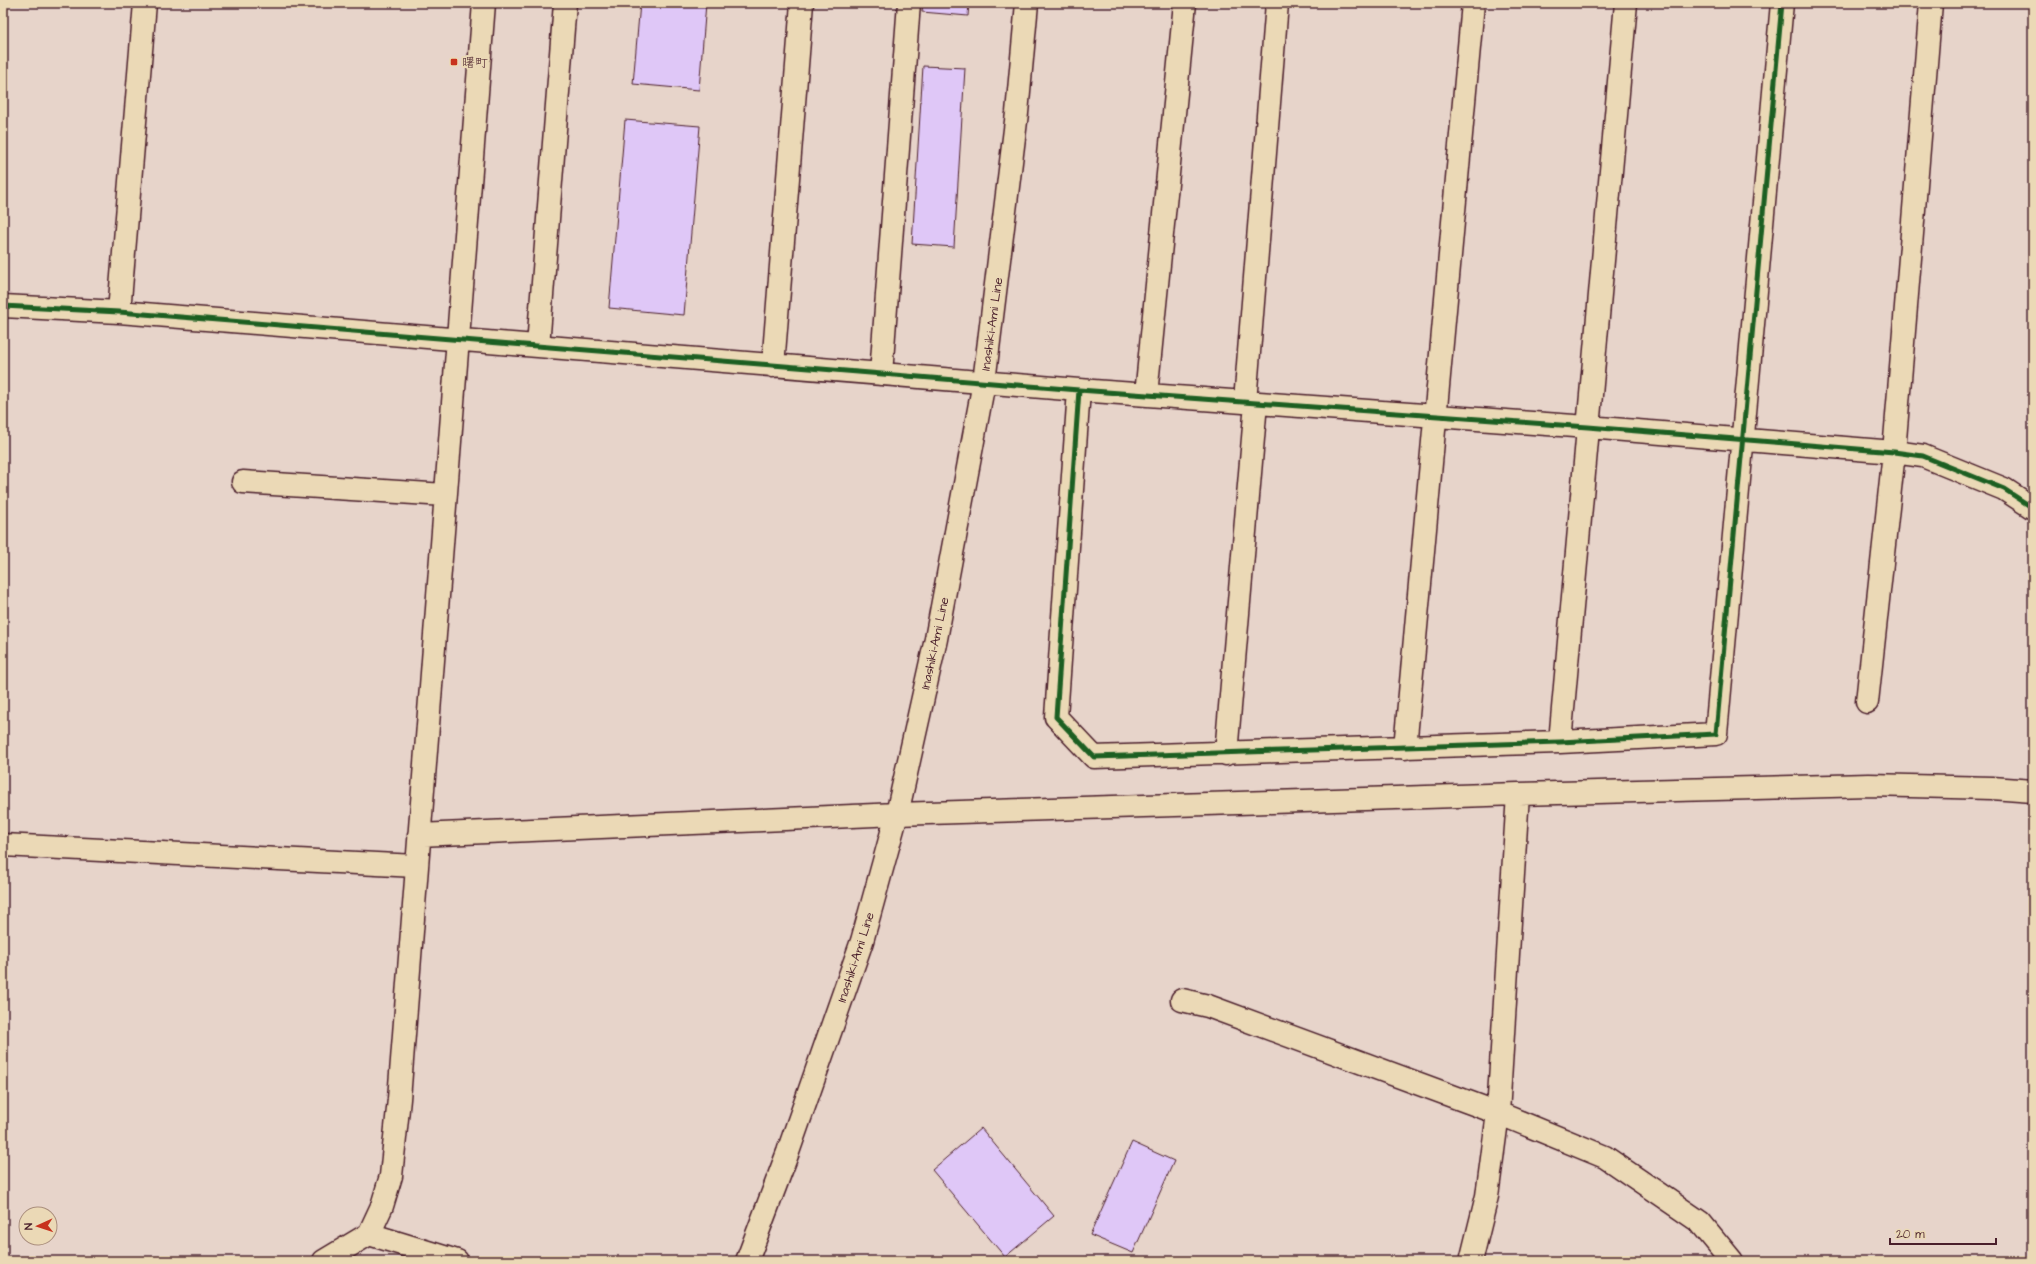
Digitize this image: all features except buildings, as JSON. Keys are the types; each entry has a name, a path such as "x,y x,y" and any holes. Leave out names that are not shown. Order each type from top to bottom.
{"street":[{"path":"119,312 145,3"},
{"path":"324,1261 369,1234 382,1206 391,1176 399,1099 484,3"},
{"path":"538,346 565,3"},
{"path":"773,366 802,3"},
{"path":"881,374 909,3"},
{"name":"Inashiki-Ami Line","path":"747,1261 788,1152 862,941 897,814 936,639 984,382 1018,113 1027,3"},
{"path":"1146,395 1185,3"},
{"path":"1226,754 1277,3"},
{"path":"1404,748 1473,3"},
{"path":"1560,742 1626,3"},
{"path":"1079,390 1056,717 1094,757 1404,748 1716,734 1782,3"},
{"path":"1866,702 1894,452 1932,3"},
{"path":"3,306 119,312 773,366 1434,417 1588,427 1742,441 1894,452 1923,456 2004,489 2033,508"},
{"path":"243,482 445,495"},
{"path":"419,835 897,814 1518,794 1868,785 1992,788 2033,791"},
{"path":"1471,1261 1487,1196 1498,1113 1518,794"},
{"path":"3,845 416,866"},
{"path":"1182,1000 1208,1006 1498,1113 1605,1157 1700,1222 1732,1261"},
{"path":"369,1234 458,1261"}],"cycle path":[{"path":"1079,390 1056,717 1094,757 1560,742 1716,734 1782,3"},
{"path":"3,306 119,312 1079,390 1588,427 1894,452 1923,456 2004,489 2033,508"}],"place":[{"name":"曙町","path":"454,62"}]}
